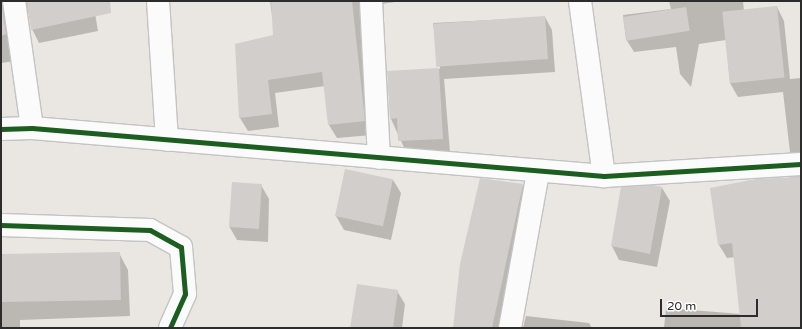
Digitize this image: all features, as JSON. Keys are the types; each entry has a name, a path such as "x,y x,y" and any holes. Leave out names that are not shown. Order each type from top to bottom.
{"street":[{"path":"14,1 32,128"},
{"path":"158,1 167,140"},
{"path":"371,1 379,158"},
{"path":"580,1 604,176"},
{"path":"1,129 32,128 538,173 604,176 801,164"},
{"path":"510,328 538,173"},
{"path":"1,225 150,230 181,247 185,294 170,328"}],"building":[{"path":"1,1 6,34 1,36"},
{"path":"27,1 110,1 111,13 31,30"},
{"path":"271,1 352,1 365,121 328,125 322,72 268,80 272,114 239,118 235,44 273,35"},
{"path":"777,6 785,78 730,83 722,12"},
{"path":"686,7 690,31 627,41 623,17"},
{"path":"545,16 548,59 436,67 433,24"},
{"path":"439,68 443,139 398,141 397,118 390,119 387,71"},
{"path":"345,169 393,179 383,226 335,216"},
{"path":"801,177 801,328 741,328 732,243 718,245 710,188 756,179"},
{"path":"480,178 523,184 492,328 453,328 460,264"},
{"path":"232,182 262,184 259,229 229,227"},
{"path":"654,185 662,187 650,254 611,246 621,187"},
{"path":"120,252 121,300 2,302 1,254"},
{"path":"357,284 398,290 393,328 350,328"}],"cycle path":[{"path":"1,129 32,128 604,176 801,164"},
{"path":"1,225 150,230 181,247 185,294 170,328"}]}
